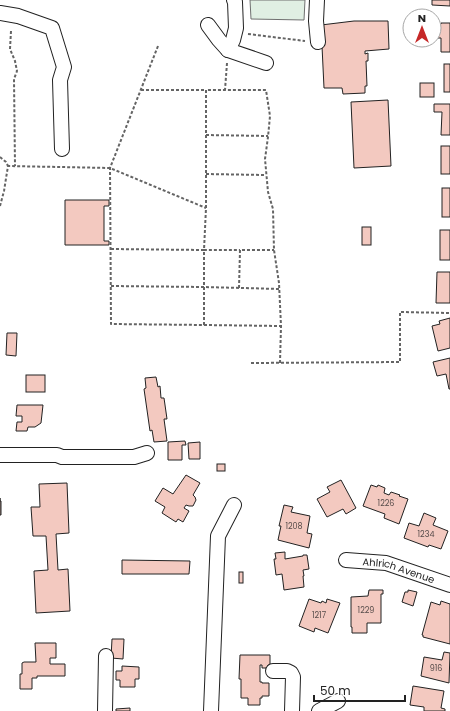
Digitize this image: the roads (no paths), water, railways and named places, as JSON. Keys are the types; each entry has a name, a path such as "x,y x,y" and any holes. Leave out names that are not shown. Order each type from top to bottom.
{"street":[{"path":"228,50 236,28 234,0"},
{"path":"316,0 318,42"},
{"path":"0,13 18,16 52,28 64,67 60,80 62,149"},
{"path":"208,25 228,50 266,63"},
{"path":"0,455 134,457 147,453"},
{"path":"211,711 218,536 234,505"},
{"name":"Ahlrich Avenue","path":"346,560 386,563 450,585"},
{"path":"106,656 106,711"},
{"path":"273,671 287,671 291,673 293,677 292,711"},
{"path":"319,711 338,701"}]}
